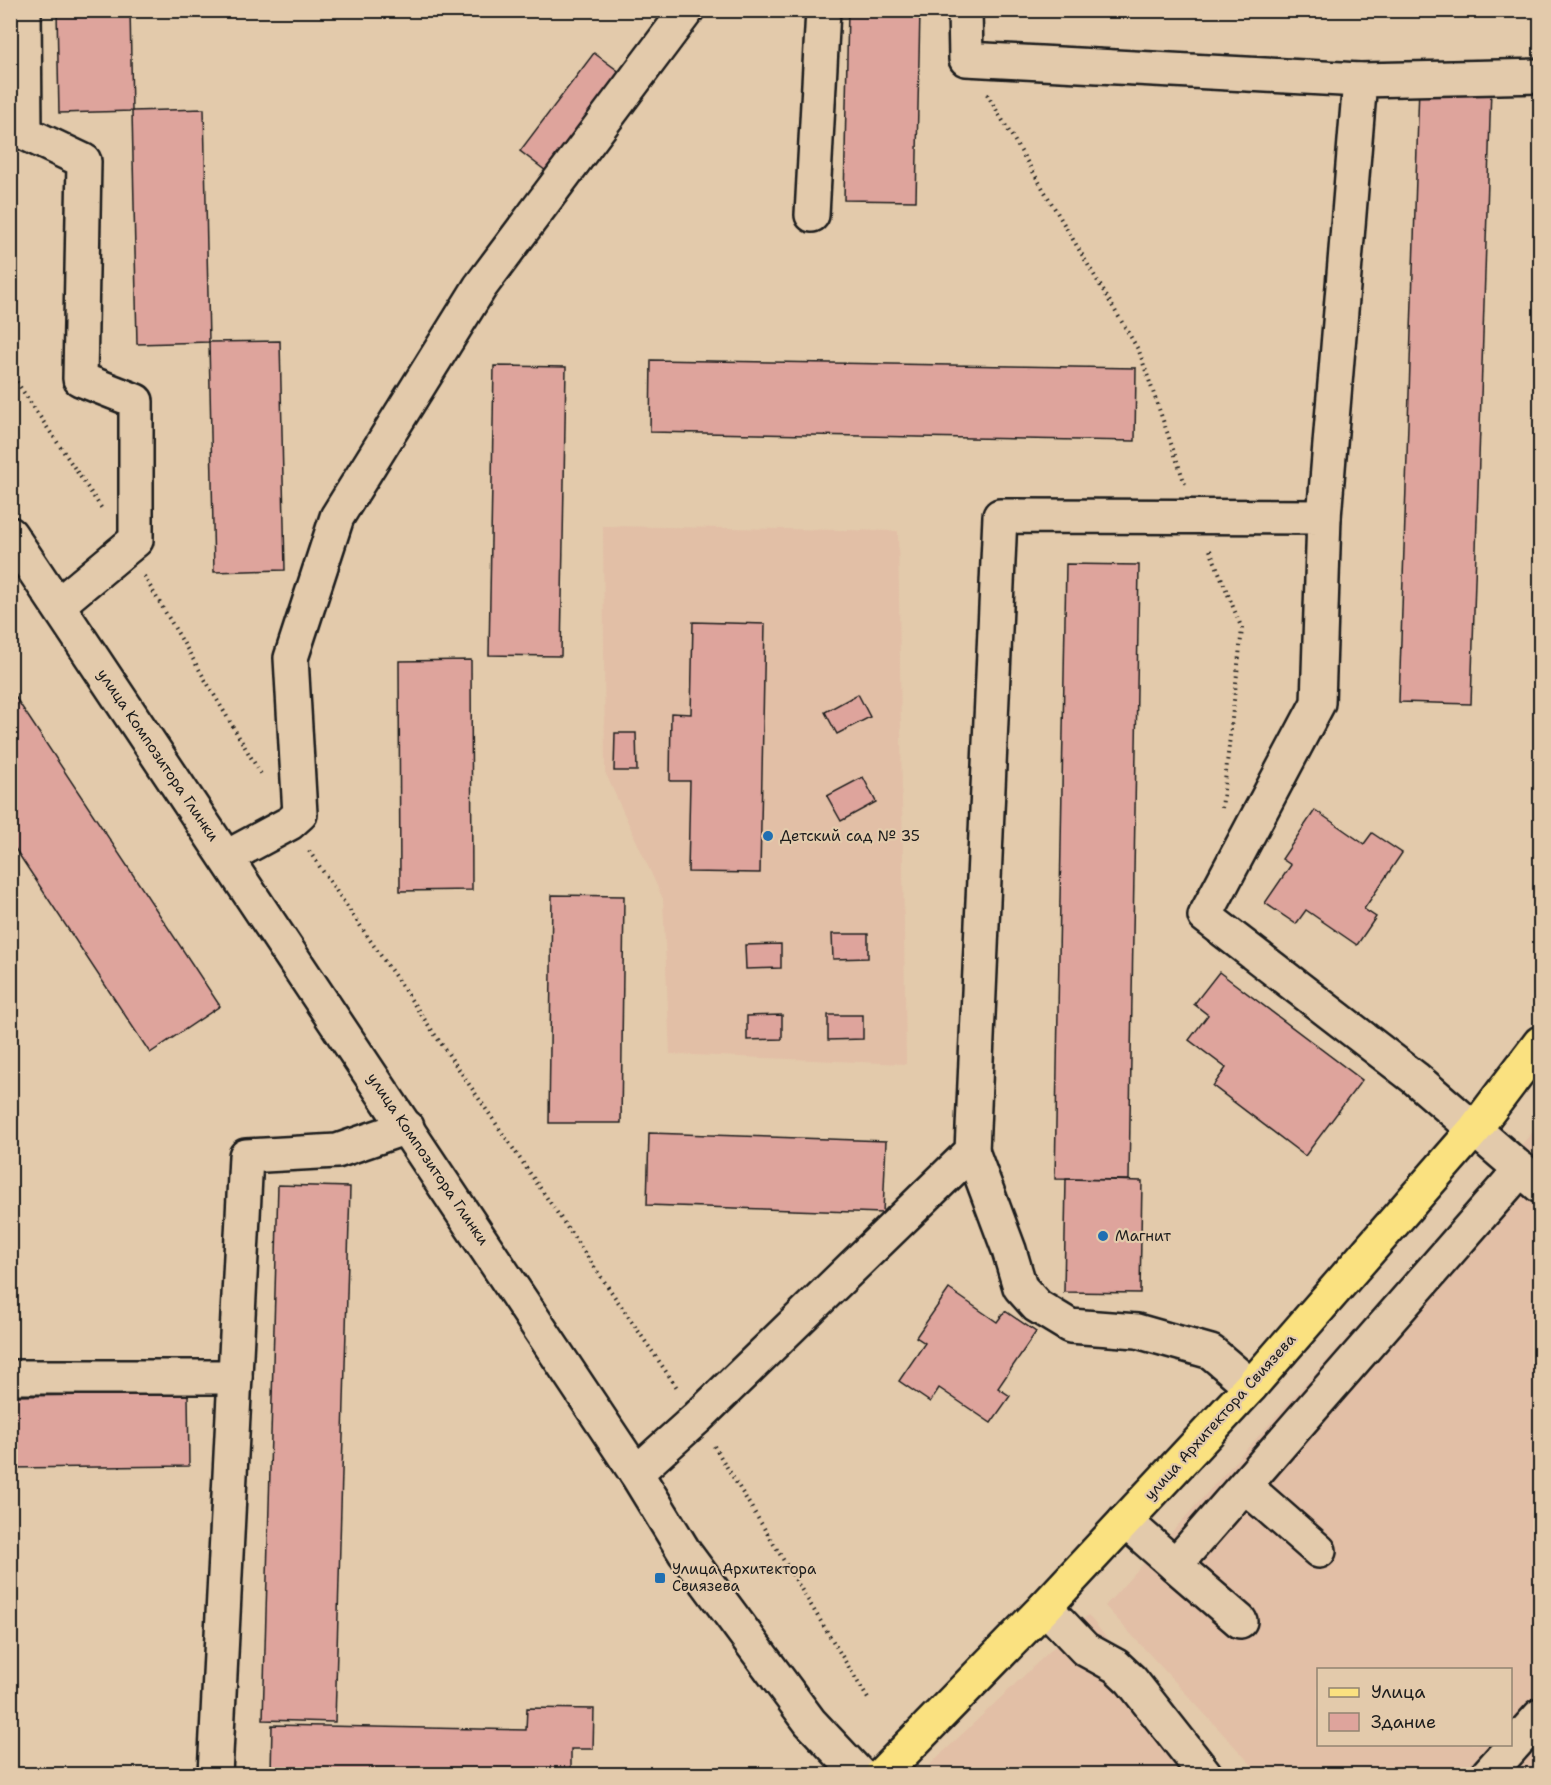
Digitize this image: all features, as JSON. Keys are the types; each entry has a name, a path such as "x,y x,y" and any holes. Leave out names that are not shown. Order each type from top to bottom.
{"main road":[{"name":"улица Архитектора Свиязева","path":"882,1772 1045,1607 1251,1386 1475,1129 1540,1043"}],"street":[{"path":"24,10 25,133 84,161 80,379 136,401 136,540 58,604"},
{"path":"227,857 290,823 300,814 291,658 337,517 480,287 687,10"},
{"path":"812,215 823,10"},
{"path":"965,10 966,59 1360,80 1540,75"},
{"path":"1175,1565 1245,1486 1531,1177 1416,1078 1205,916 1318,703 1324,517 1360,80"},
{"path":"1251,1386 1211,1352 1137,1331 1070,1326 1037,1305 1020,1287 1010,1250 972,1151 1000,516 1324,517"},
{"name":"улица Композитора Глинки","path":"13,542 58,604 407,1127 636,1473 685,1553 810,1722 882,1772"},
{"path":"215,1774 246,1155 337,1151 407,1127"},
{"path":"636,1473 697,1418 972,1151"},
{"path":"10,1377 235,1377"},
{"path":"1245,1486 1319,1551"},
{"path":"1125,1521 1240,1621"},
{"path":"1045,1607 1085,1649 1116,1666 1131,1680 1204,1774"},
{"path":"1488,1774 1540,1716"}],"path":[{"path":"966,59 1139,351 1197,517 1242,629 1221,813"},
{"path":"10,372 127,547 290,823 697,1418 870,1702"}],"shaded area":[{"name":"Детский сад № 35","path":"603,526 898,531 906,1064 670,1054 663,899 605,772"},
{"path":"1540,1124 1540,1774 1260,1774 1105,1606"},
{"path":"1088,1615 1217,1774 920,1774"}],"building":[{"path":"57,10 130,10 132,111 59,113"},
{"path":"848,10 920,10 916,201 844,200"},
{"path":"594,53 621,73 546,171 520,151"},
{"path":"1419,86 1491,88 1471,704 1399,702"},
{"path":"204,109 209,342 137,344 132,111"},
{"path":"280,341 285,570 214,572 209,342"},
{"path":"651,360 1136,368 1135,441 650,432"},
{"path":"494,366 566,367 561,656 489,655"},
{"path":"1066,564 1139,565 1129,1180 1055,1179"},
{"path":"693,622 765,624 760,873 688,872 690,781 670,781 671,713 691,714"},
{"path":"471,660 472,890 400,891 399,661"},
{"path":"10,689 220,1006 150,1053 10,841"},
{"path":"858,694 870,717 837,734 825,712"},
{"path":"615,733 636,733 637,771 614,771"},
{"path":"863,777 876,802 841,821 827,796"},
{"path":"1315,810 1364,844 1372,833 1402,853 1364,909 1376,917 1357,945 1306,910 1296,924 1265,903 1291,865 1282,859"},
{"path":"552,895 624,896 621,1123 549,1123"},
{"path":"832,934 868,934 868,958 833,959"},
{"path":"781,944 781,968 746,969 745,945"},
{"path":"1219,972 1362,1080 1305,1156 1213,1086 1226,1068 1189,1040 1208,1015 1194,1004"},
{"path":"782,1015 782,1039 747,1040 747,1016"},
{"path":"828,1015 863,1015 863,1039 828,1040"},
{"path":"649,1133 886,1141 883,1213 647,1205"},
{"name":"Магнит","path":"1066,1179 1142,1181 1140,1293 1064,1292"},
{"path":"278,1185 350,1187 335,1722 263,1720"},
{"path":"949,1289 997,1322 1005,1311 1036,1332 998,1388 1010,1396 991,1423 939,1388 930,1402 899,1381 925,1343 916,1337"},
{"path":"188,1394 189,1466 10,1468 10,1396"},
{"path":"527,1708 594,1709 593,1749 571,1749 571,1774 271,1774 272,1725 526,1730"}],"place":[{"name":"Детский сад № 35","path":"768,836"},
{"name":"Магнит","path":"1103,1236"},
{"name":"Улица Архитектора Свиязева","path":"660,1578"}]}
